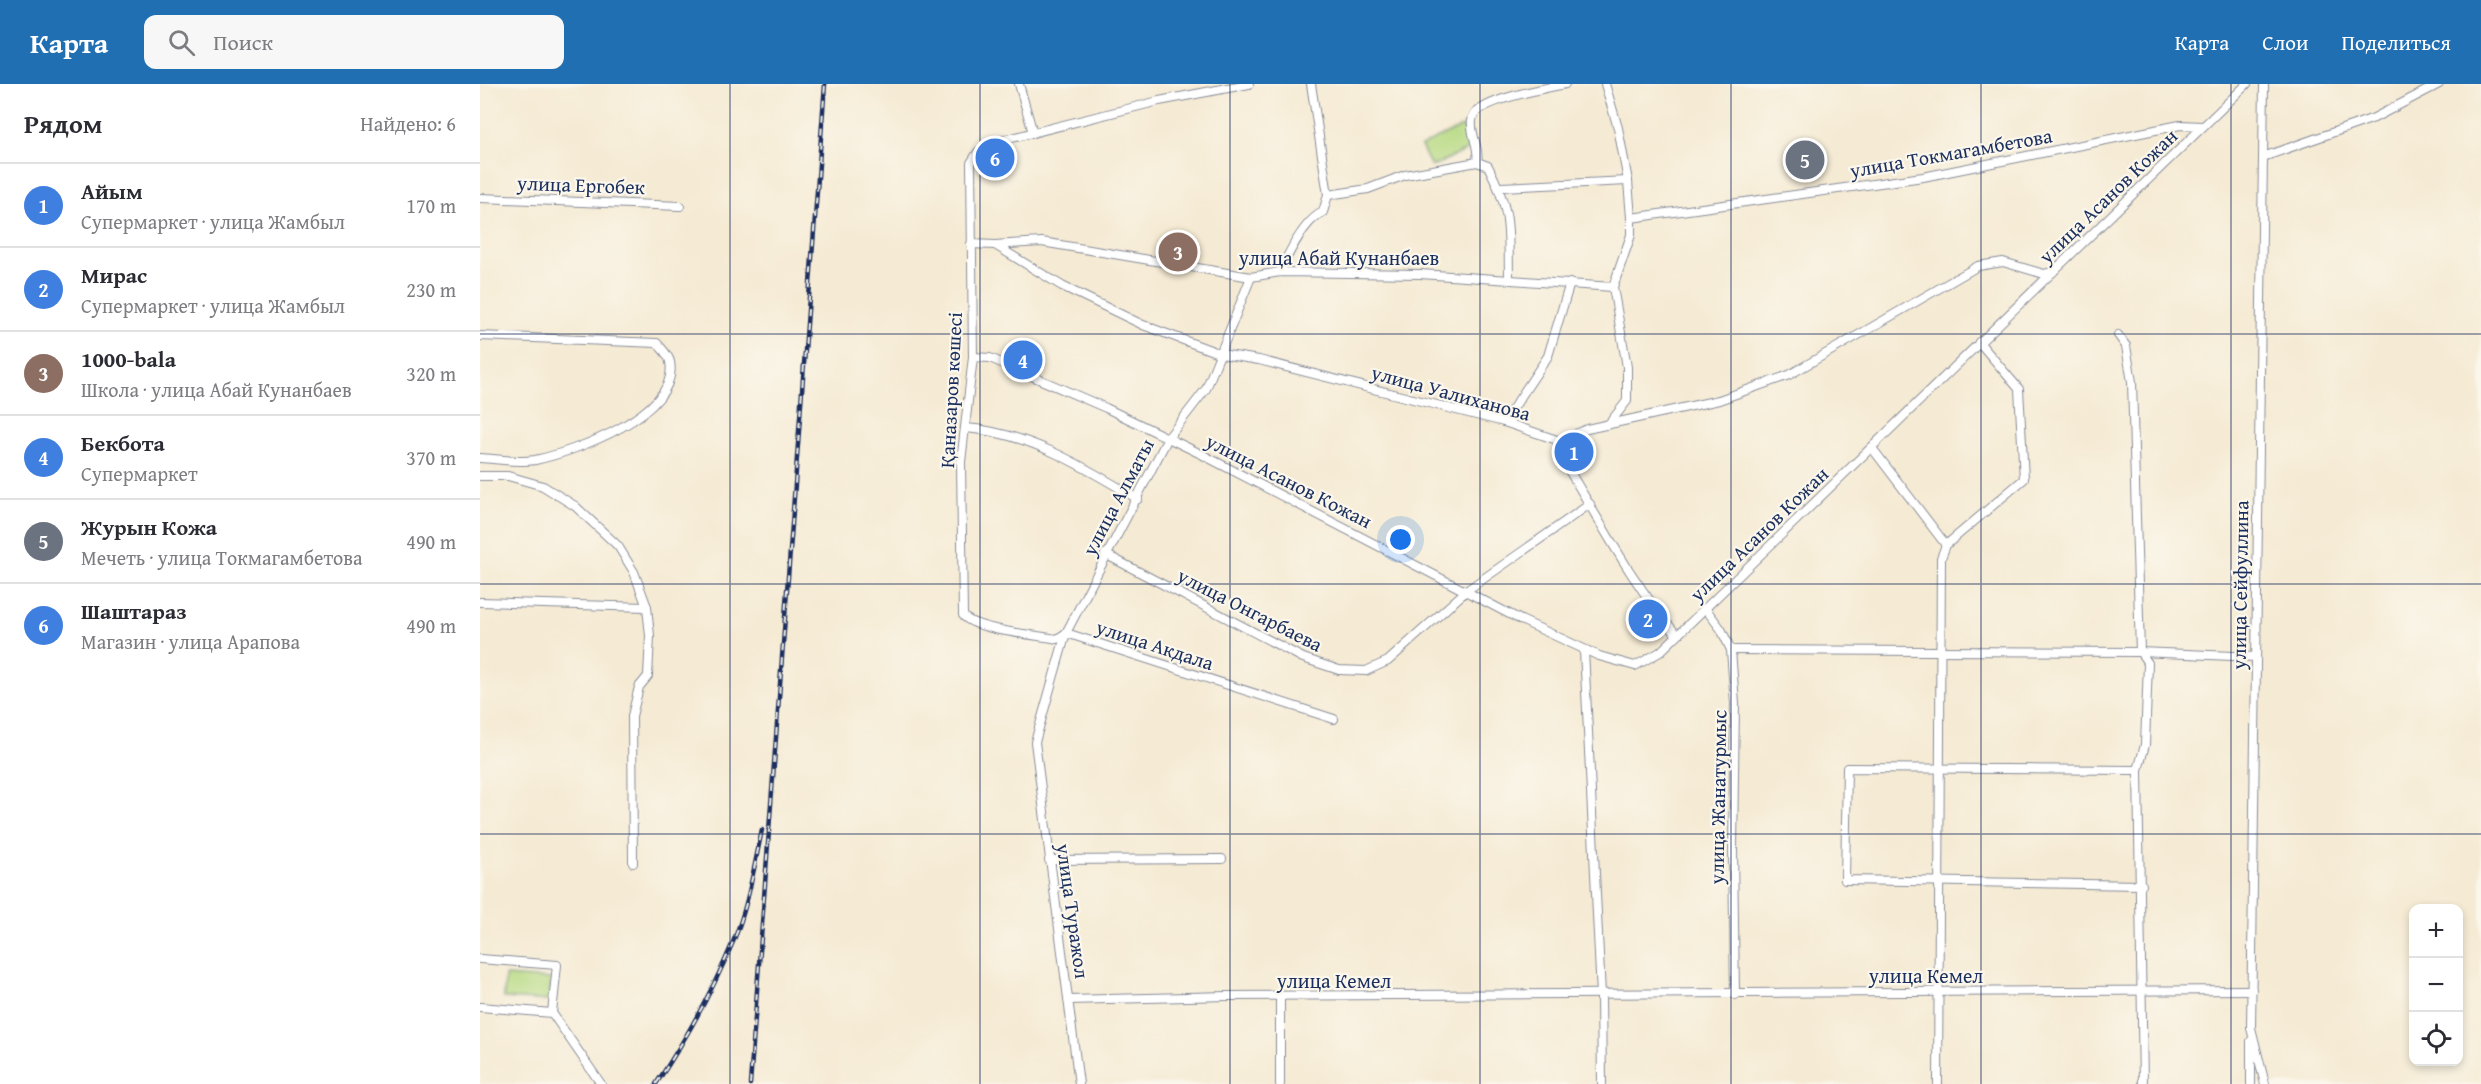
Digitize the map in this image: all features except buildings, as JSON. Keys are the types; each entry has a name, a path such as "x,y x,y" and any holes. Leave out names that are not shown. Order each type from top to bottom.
{"street":[{"path":"1019,84 1033,133 1159,101 1249,84"},
{"path":"1280,272 1293,243 1315,216 1323,212 1328,195 1311,84"},
{"path":"1477,162 1479,152 1472,124 1472,117 1476,111 1514,95 1565,84"},
{"path":"1605,84 1618,128 1628,181 1631,218 1631,235 1613,287 1628,384 1628,401 1608,425"},
{"name":"улица Асанов Кожан","path":"973,357 990,358 1106,408 1584,650 1622,664 1635,666 1660,652 2247,84"},
{"name":"улица Сейфуллина","path":"2264,84 2251,1028 2265,1084"},
{"path":"2263,157 2374,118 2439,84"},
{"name":"улица Токмагамбетова","path":"1631,218 1923,177 2180,125 2203,126"},
{"name":"Қаназаров көшесі","path":"966,619 963,615 961,462 973,357 971,163 978,152 992,143 1033,133"},
{"path":"1328,195 1368,189 1404,176 1477,162 1488,166 1501,187 1509,217 1509,278"},
{"path":"1501,187 1628,181"},
{"name":"улица Ергобек","path":"480,198 680,206"},
{"name":"улица Абай Кунанбаев","path":"995,245 1042,242 1251,278 1280,272 1509,278 1613,287"},
{"name":"улица Уалиханова","path":"971,244 995,245 1102,307 1221,354 1259,360 1504,422 1560,441"},
{"path":"1677,635 1654,609 1631,575 1563,459 1560,441 1587,429 1719,400 1790,375 1978,266 2003,262 2044,274 2053,272"},
{"name":"улица Алматы","path":"1035,742 1066,633 1105,554 1138,500 1168,438 1206,389 1251,278"},
{"path":"1504,422 1548,356 1570,282"},
{"path":"480,336 657,343 670,360 670,380 647,408 618,429 583,447 532,460 480,458"},
{"path":"2118,336 2126,346 2132,382 2140,652 2148,663 2145,745 2138,770 2142,885 2143,1084"},
{"path":"1938,1084 1941,558 1946,544 2024,479 2019,389 1979,342"},
{"path":"966,428 993,430 1039,446 1076,463 1138,500"},
{"path":"1872,448 1946,544"},
{"path":"480,476 508,476 543,486 575,506 618,546 631,564 648,608 650,636 648,676 639,687 632,716 633,863"},
{"name":"улица Онгарбаева","path":"1105,554 1303,658 1339,670 1366,671 1388,661 1466,591 1590,504"},
{"path":"480,602 648,608"},
{"name":"улица Жанатурмыс","path":"1705,608 1721,629 1731,650 1735,703 1732,849 1735,995"},
{"name":"улица Акдала","path":"966,619 986,626 1058,639 1066,633 1334,719"},
{"path":"1584,650 1601,995 1602,1084"},
{"path":"1731,650 2140,652 2256,657"},
{"name":"улица Туражол","path":"1035,742 1079,1084"},
{"path":"2138,770 1847,768 1845,880 2142,885"},
{"path":"1049,860 1222,859"},
{"path":"480,959 557,965 552,1013 601,1084"},
{"name":"улица Кемел","path":"1068,1000 2252,990"},
{"path":"1280,998 1280,1084"},
{"path":"480,1007 552,1013"},
{"path":"2251,1028 2251,1084"}],"green space":[{"path":"1463,126 1473,147 1431,167 1421,146"},
{"path":"505,976 551,979 549,1001 504,998"}],"railway":[{"path":"750,1084 825,84"},
{"path":"656,1084 698,1015 733,942 747,901 762,830"}],"place":[{"name":"Шаштараз","path":"995,158"},
{"name":"Журын Кожа","path":"1805,160"},
{"name":"1000-bala","path":"1178,252"},
{"name":"Бекбота","path":"1023,360"},
{"name":"Айым","path":"1574,452"},
{"name":"Мирас","path":"1648,619"}]}
